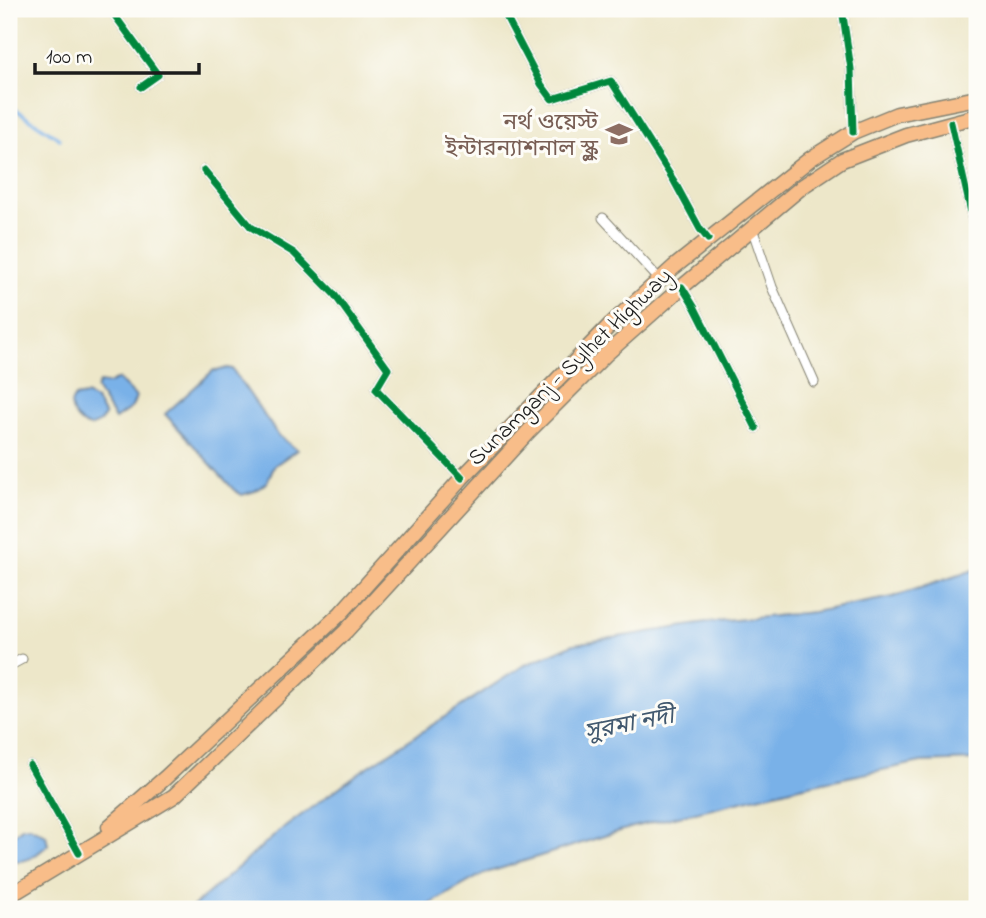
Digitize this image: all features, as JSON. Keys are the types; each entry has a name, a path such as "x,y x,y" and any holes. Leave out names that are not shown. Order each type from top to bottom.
{"main road":[{"name":"Sunamganj - Sylhet Highway","path":"79,853 165,778 341,613 462,478 611,324 708,239 810,159 853,132 897,114 977,98"},
{"name":"Sunamganj - Sylhet Highway","path":"9,896 174,796 346,631 528,432 605,355 803,186 842,160 906,135 977,116"}],"street":[{"path":"110,9 158,75 141,87"},
{"path":"502,9 541,84 552,99 611,81 708,239"},
{"path":"842,9 851,69 853,132"},
{"path":"950,123 977,240"},
{"path":"204,170 251,228 294,253 334,294 388,369 376,388 462,478"},
{"path":"603,218 660,280"},
{"path":"752,228 772,287 814,383"},
{"path":"682,287 756,428"},
{"path":"9,666 22,659"},
{"path":"30,765 79,853"}],"water":[{"path":"232,369 278,435 297,450 274,466 267,482 255,491 242,495 234,490 165,414 214,370"},
{"path":"118,379 136,397 132,407 115,419 96,389 99,383 108,384"},
{"path":"86,395 96,400 105,416 90,427 77,418 71,407 75,397"},
{"name":"সুরমা নদী","path":"977,569 977,760 921,762 800,787 633,827 483,874 421,909 190,909 281,830 360,772 523,666 574,644 706,623 813,612 893,597"},
{"path":"29,827 46,835 48,845 27,860 11,860 9,838 22,828"}],"waterway":[{"path":"9,105 60,139"}],"cycle path":[{"path":"110,9 158,75 141,87"},
{"path":"502,9 541,84 552,99 611,81 708,239"},
{"path":"842,9 851,69 853,132"},
{"path":"951,123 977,239"},
{"path":"204,170 251,227 294,253 334,294 388,369 376,389 462,478"},
{"path":"682,287 756,428"},
{"path":"30,765 79,853"}],"place":[{"name":"নর্থ ওয়েস্ট ইন্টারন্যাশনাল স্কুল","path":"619,134"}]}
